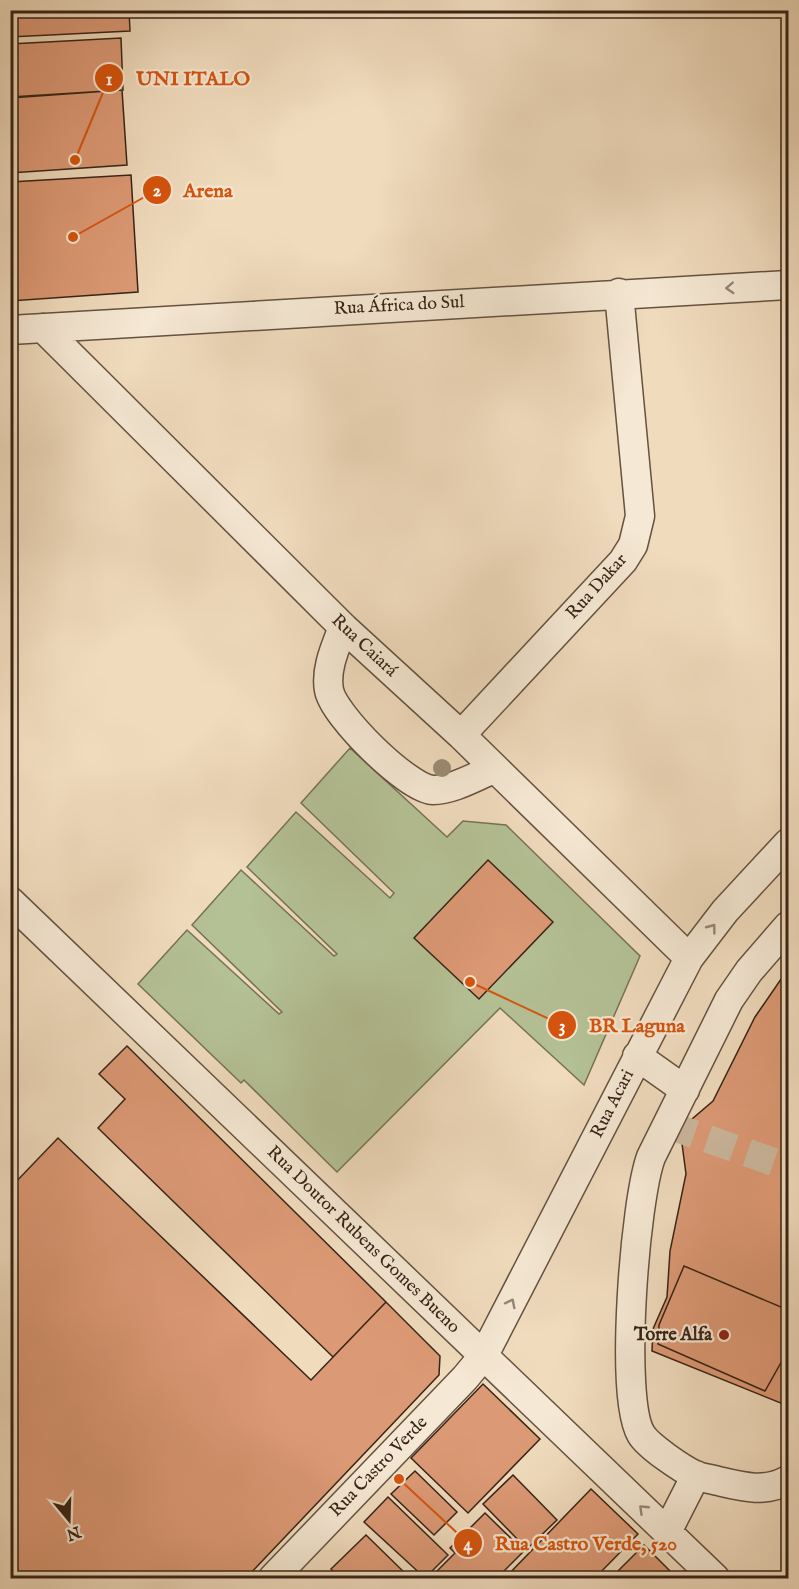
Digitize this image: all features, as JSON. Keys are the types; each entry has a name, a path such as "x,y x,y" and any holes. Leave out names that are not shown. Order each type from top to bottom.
{"street":[{"name":"Rua África do Sul","path":"10,330 619,293 789,285"},
{"name":"Rua Dakar","path":"461,735 623,561 633,545 640,516 619,293"},
{"name":"Rua Caiará","path":"43,328 343,627 461,735 689,958"},
{"path":"343,627 330,665 328,688 331,698 346,721 407,778 424,789 436,790 494,769"},
{"name":"Rua Acari","path":"484,1355 689,958 725,911 789,843"},
{"name":"Rua Doutor Rubens Gomes Bueno","path":"10,901 715,1578"},
{"path":"789,927 749,971 729,1000 644,1176 630,1316 633,1413 642,1436 696,1475 753,1489 772,1486 789,1479"},
{"path":"638,1056 685,1090"},
{"name":"Rua Castro Verde","path":"273,1578 465,1378 484,1355"},
{"path":"667,1532 696,1475"}],"green space":[{"path":"350,748 447,837 463,821 506,825 640,956 584,1085 500,1008 337,1172 244,1080 241,1083 138,984 187,930 279,1014 282,1012 192,925 241,870 334,956 337,954 247,867 296,812 390,898 394,893 301,803"}],"building":[{"path":"10,10 129,10 130,31 10,37"},
{"path":"121,38 123,90 10,97 10,44"},
{"path":"122,90 127,165 10,173 10,98"},
{"path":"131,175 138,292 10,301 10,182"},
{"path":"488,860 553,922 479,999 414,938"},
{"path":"788,969 788,1406 652,1351 653,1329 667,1297 670,1251 686,1174 681,1136 685,1125 713,1101 755,1017"},
{"path":"127,1046 386,1302 333,1357 98,1128 125,1099 99,1074"},
{"path":"58,1138 311,1380 386,1302 440,1356 439,1375 246,1578 10,1578 10,1188"},
{"name":"Torre Alfa","path":"684,1266 788,1310 788,1350 765,1391 658,1344 659,1325"},
{"path":"483,1384 540,1439 468,1513 411,1458"},
{"path":"415,1471 457,1512 434,1535 391,1494"},
{"path":"513,1475 557,1520 527,1549 483,1504"},
{"path":"591,1489 638,1534 595,1578 505,1578"},
{"path":"388,1497 448,1555 425,1578 364,1522"},
{"path":"485,1513 524,1551 497,1578 430,1578 455,1553 450,1548"},
{"path":"366,1535 410,1578 340,1578 331,1569"},
{"path":"644,1545 677,1578 611,1578"}],"tunnel":[{"path":"668,1125 788,1167"}],"place":[{"name":"UNI ITALO","path":"75,160"},
{"name":"Arena","path":"73,237"},
{"name":"BR Laguna","path":"470,982"},
{"name":"Torre Alfa","path":"724,1335"},
{"name":"Rua Castro Verde, 520","path":"399,1479"}]}
